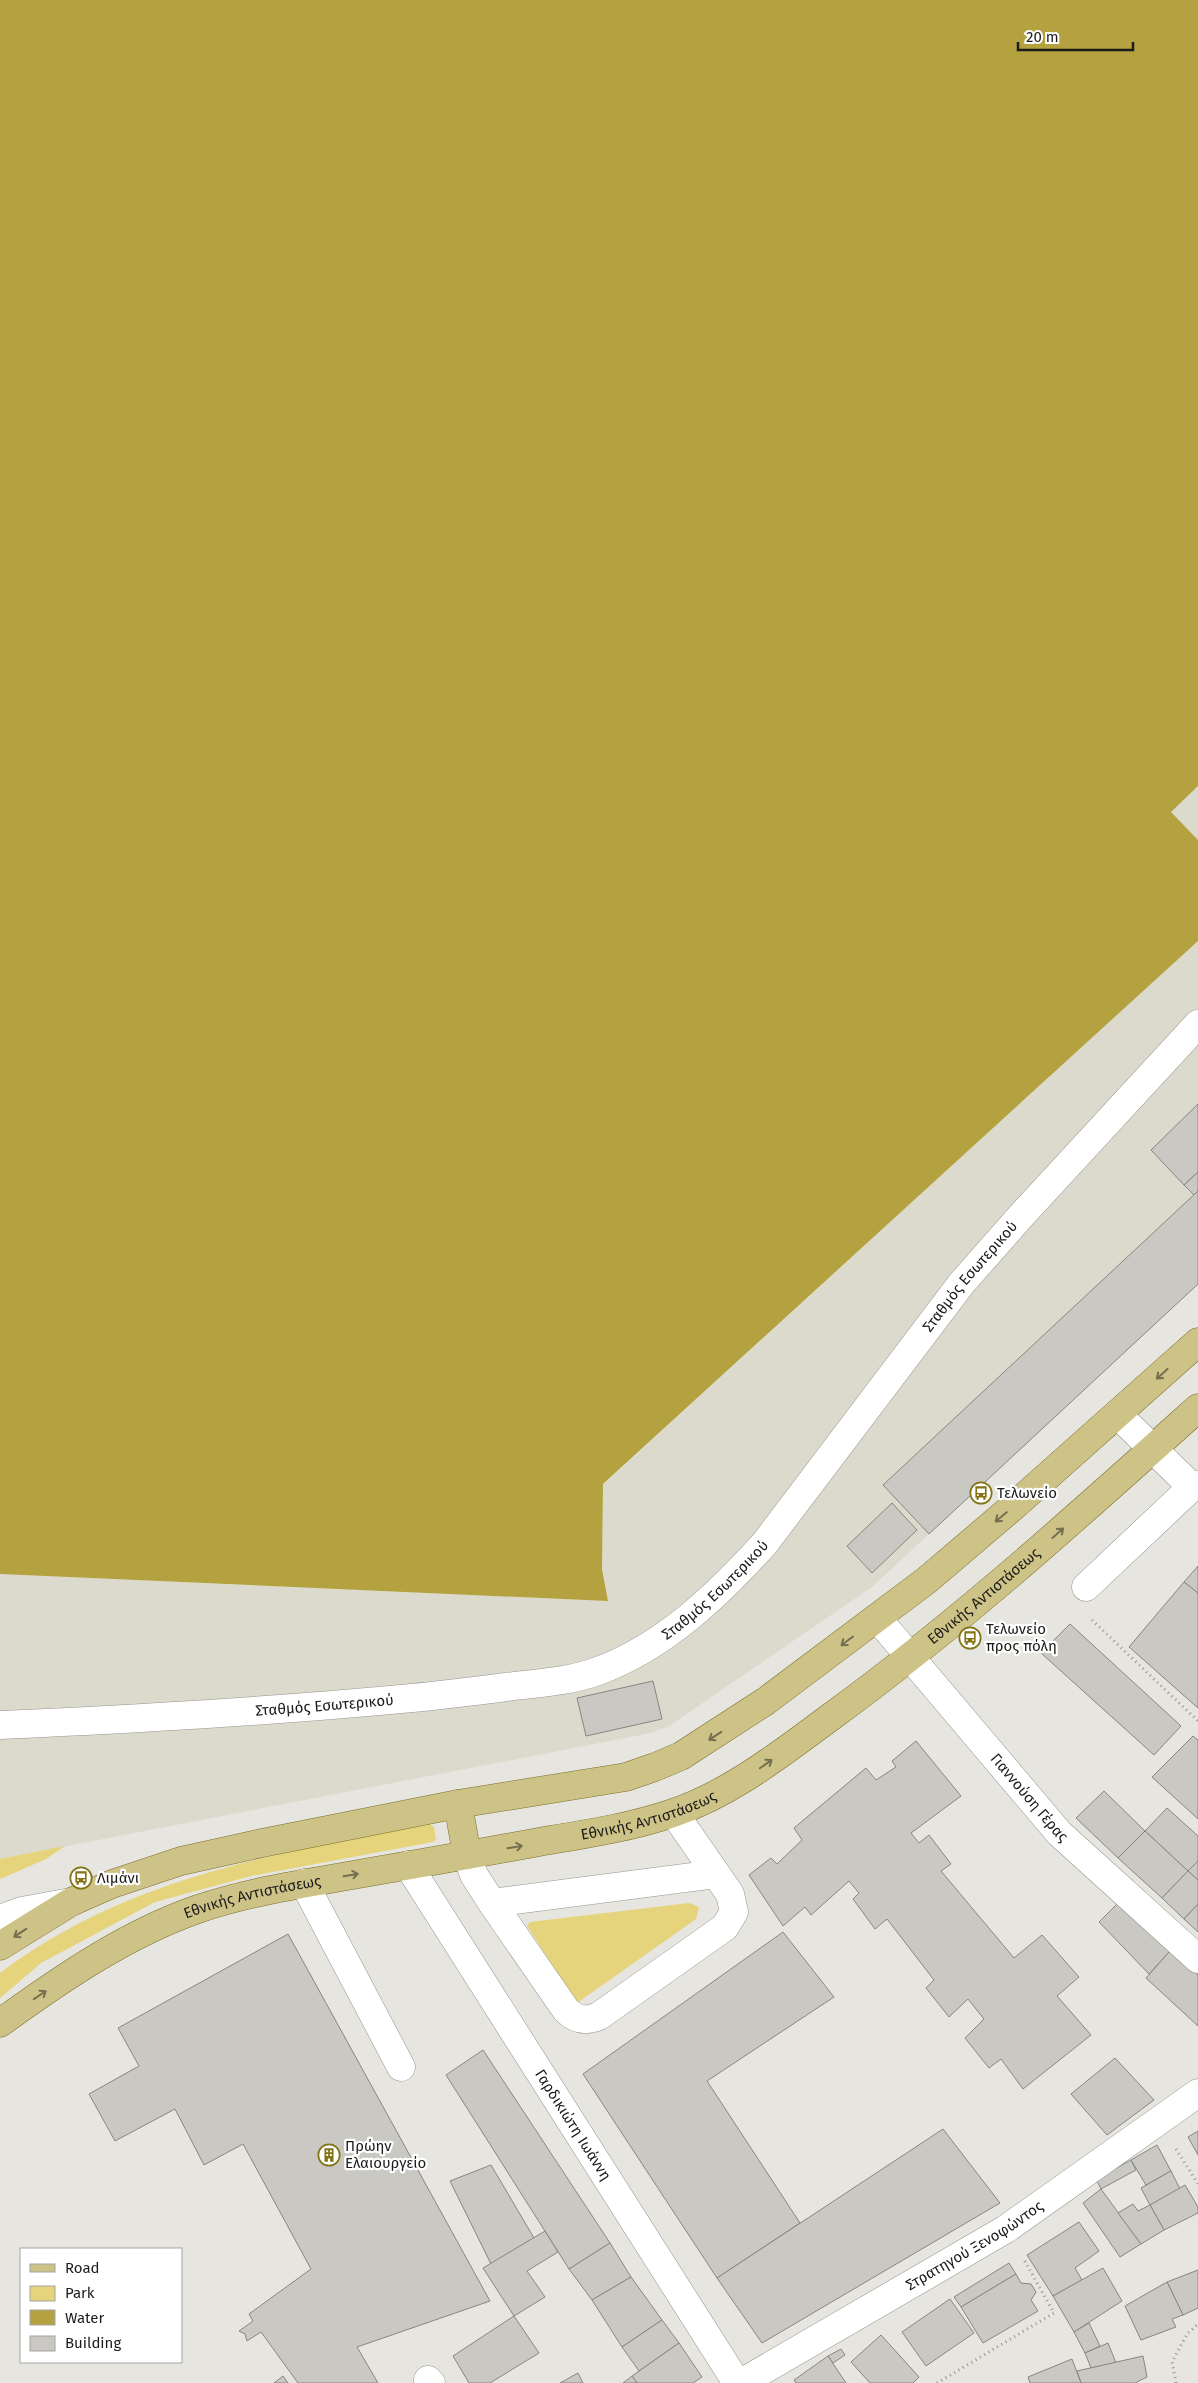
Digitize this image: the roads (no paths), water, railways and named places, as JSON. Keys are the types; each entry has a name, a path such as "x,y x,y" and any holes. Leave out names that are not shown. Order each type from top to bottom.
{"main road":[{"path":"0,1946 71,1902 129,1878 199,1857 458,1804 626,1777 655,1768 703,1743 735,1723 878,1618 962,1550 1198,1342"},
{"name":"Εθνικής Αντιστάσεως","path":"0,2023 75,1971 140,1934 167,1921 232,1899 304,1883 589,1834 674,1813 698,1802 754,1772 909,1657 1028,1560 1198,1408"},
{"path":"458,1804 467,1855"}],"street":[{"name":"Σταθμός Εσωτερικού","path":"0,1725 371,1702 450,1695 554,1683 598,1671 631,1656 675,1629 745,1565 765,1543 961,1284 1020,1217 1198,1024"},
{"path":"1086,1587 1195,1486 1152,1449 1117,1414"},
{"name":"Γιαννούση Γέρας","path":"878,1618 1059,1833 1198,1959"},
{"path":"467,1855 474,1875 566,2010 572,2017 590,2020 622,2000 725,1927 731,1920 734,1912 734,1902 674,1813"},
{"name":"Γαρδικιώτη Ιωάννη","path":"408,1865 739,2383"},
{"path":"492,1903 716,1874"},
{"path":"304,1883 401,2067"},
{"path":"0,1918 22,1911 71,1902"},
{"name":"Στρατηγού Ξενοφώντος","path":"739,2383 1006,2229 1198,2093"}],"water":[{"path":"0,0 1198,0 1198,786 1171,812 1198,840 1198,941 603,1484 602,1569 608,1601 0,1574"}],"place":[{"name":"Τελωνείο","path":"981,1493"},
{"name":"Τελωνείο προς πόλη","path":"970,1638"},
{"name":"Λιμάνι","path":"81,1878"},
{"name":"Πρώην Ελαιουργείο","path":"329,2155"}]}
